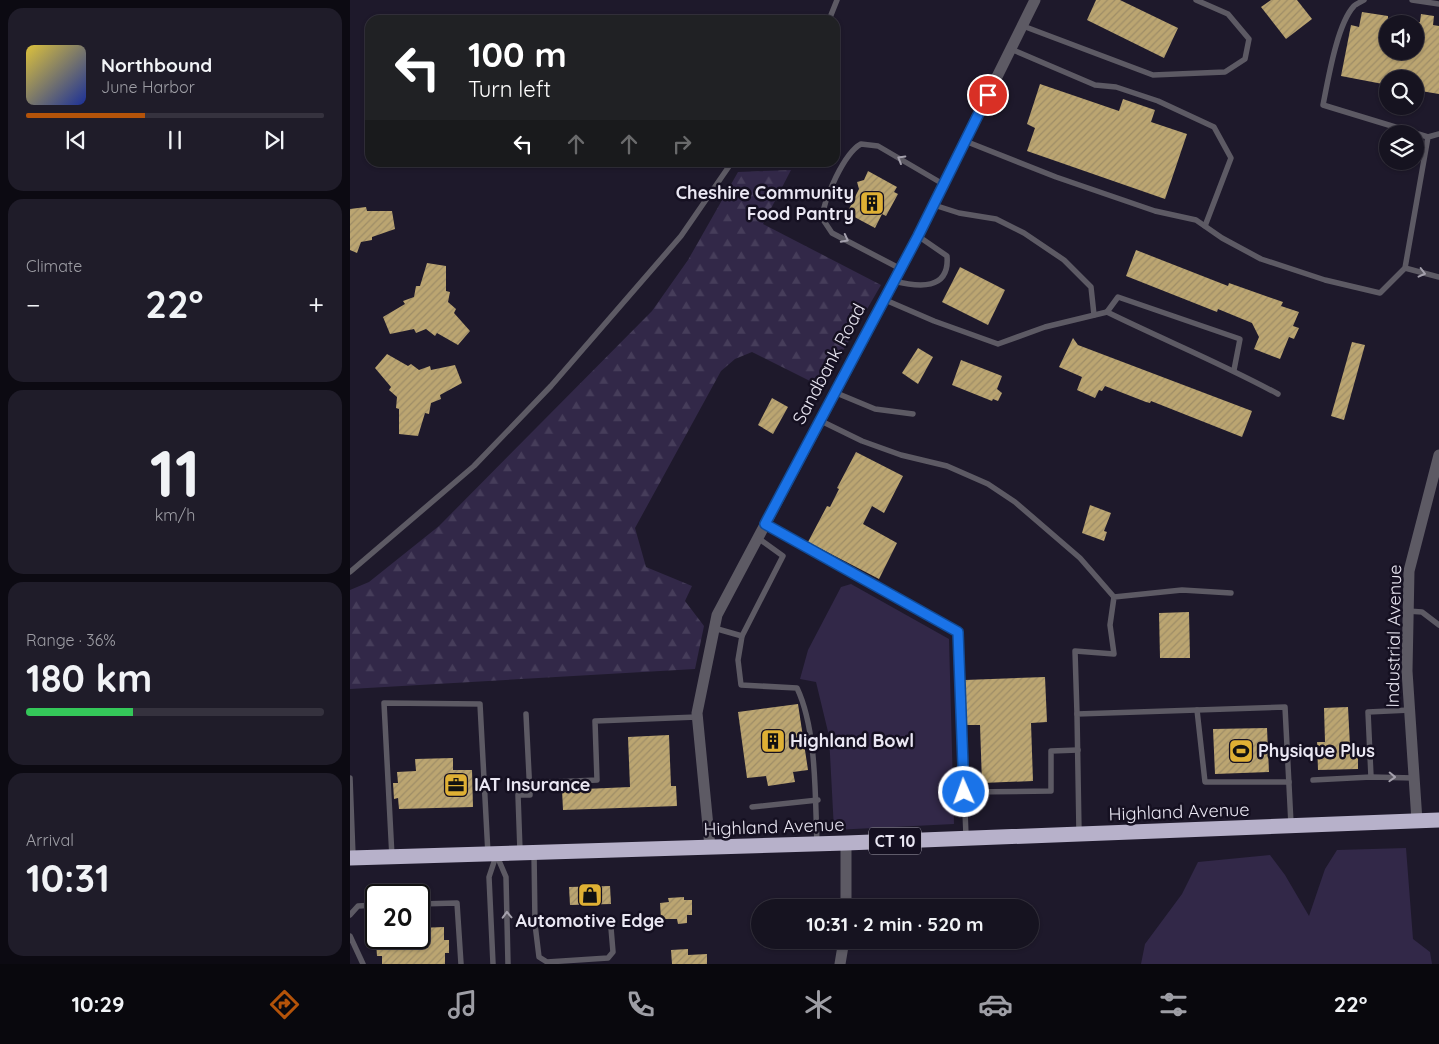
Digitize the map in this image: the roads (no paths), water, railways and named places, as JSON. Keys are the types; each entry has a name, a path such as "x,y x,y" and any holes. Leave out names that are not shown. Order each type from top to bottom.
{"highway":[{"name":"Highland Avenue","path":"351,858 966,839 1439,820"}],"street":[{"name":"Sandbank Road","path":"710,847 697,717 717,615 892,280 918,236 932,204 1036,0"},
{"name":"Industrial Avenue","path":"1417,821 1407,672 1409,571 1439,454"},
{"path":"846,843 846,899"},
{"path":"840,964 842,949"}],"lane":[{"path":"831,15 838,0"},
{"path":"1022,26 1153,75 1225,72 1245,59 1249,39 1228,14 1196,0"},
{"path":"1364,0 1354,6 1344,23 1331,64 1323,105 1428,138 1439,134"},
{"path":"1412,0 1439,4"},
{"path":"1011,49 1095,85 1116,87 1158,101 1214,127 1231,158 1205,226"},
{"path":"965,140 1056,177 1155,211 1196,220 1222,238 1261,259 1326,280 1380,294 1405,268 1428,138"},
{"path":"899,268 832,233 822,218 825,204 847,157 861,144 878,146 943,184"},
{"path":"350,572 474,466 551,386 681,236 729,167"},
{"path":"932,204 959,212 996,219 1024,233 1064,260 1091,287 1094,315"},
{"path":"892,280 914,286 936,283 944,276 948,266 947,256 918,236"},
{"path":"1405,268 1439,277"},
{"path":"1107,312 1118,297 1240,339 1234,370"},
{"path":"883,299 934,321 998,344 1045,327 1107,312 1234,370 1278,394"},
{"path":"834,392 875,409 913,414"},
{"path":"819,420 862,441 901,455 947,466 988,484 1015,502 1080,558 1114,597 1110,625 1114,654 1075,651 1079,834"},
{"path":"765,524 958,632 966,839"},
{"path":"758,538 783,556 742,636 738,660 741,685 797,688 805,705 818,800 817,844"},
{"path":"1114,597 1182,590 1231,593"},
{"path":"1408,611 1422,612 1439,625"},
{"path":"714,628 742,636"},
{"path":"392,857 384,703 480,704 492,854 489,877 493,964"},
{"path":"1077,714 1285,707 1291,826"},
{"path":"1197,710 1205,782 1288,782"},
{"path":"1371,777 1368,712 1410,710"},
{"path":"526,714 530,795 518,795 527,853 535,924 540,957 547,962 608,958 613,952 611,928 608,922 535,924"},
{"path":"529,783 597,780 595,722 697,717"},
{"path":"964,792 1051,790 1051,752 1078,750"},
{"path":"1313,780 1371,777 1414,778"},
{"path":"350,778 351,858"},
{"path":"752,807 818,800"},
{"path":"492,854 506,877 508,964"},
{"path":"430,904 457,903 461,964"},
{"path":"350,915 358,906 365,906"},
{"path":"350,936 363,964"}],"place":[{"name":"Cheshire Community Food Pantry","path":"872,203"},
{"name":"Highland Bowl","path":"773,741"},
{"name":"Physique Plus","path":"1241,751"},
{"name":"IAT Insurance","path":"456,785"},
{"name":"Automotive Edge","path":"590,895"}]}
